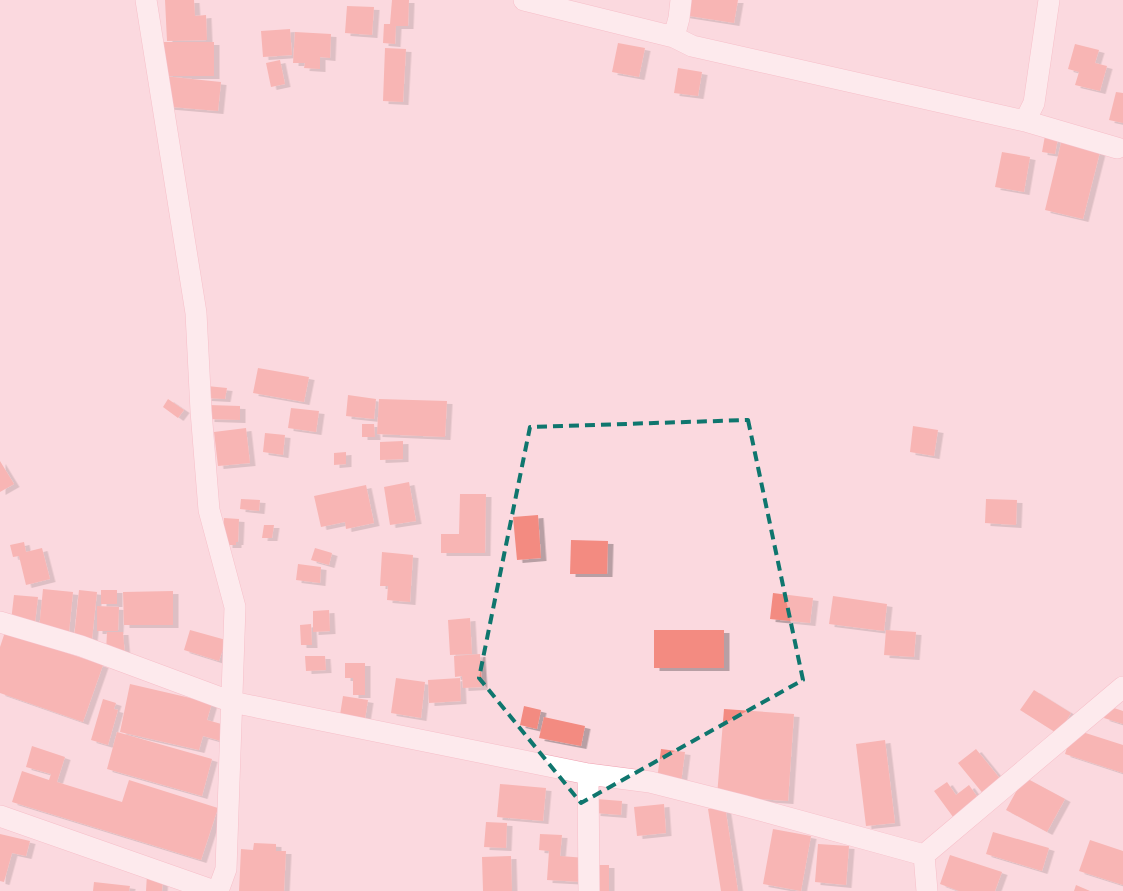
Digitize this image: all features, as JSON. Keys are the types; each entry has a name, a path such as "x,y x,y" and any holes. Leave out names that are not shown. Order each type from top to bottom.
{"street":[{"path":"0,816 216,891 226,868 234,607 209,510 201,412 196,313 146,0"},
{"path":"524,0 674,37 692,46 1026,121 1117,148"},
{"path":"674,37 681,0"},
{"path":"1026,121 1034,103 1049,0"},
{"path":"0,622 81,646 232,702 588,774 650,782 924,855"},
{"path":"924,855 1123,687"},
{"path":"588,774 589,891"},
{"path":"924,855 927,891"}],"highlighted area":[{"path":"748,420 803,680 581,803 479,678 530,427"}],"building":[{"path":"165,0 194,0 195,16 206,15 207,40 167,41"},
{"path":"392,0 409,0 408,26 396,26 395,44 383,43 384,24 390,24"},
{"path":"685,0 738,0 734,23 683,15"},
{"path":"347,6 374,7 372,35 345,33"},
{"path":"290,29 292,55 263,57 261,31"},
{"path":"295,32 331,34 330,58 320,57 320,69 304,68 305,63 293,63"},
{"path":"160,42 214,42 214,76 160,76"},
{"path":"618,43 645,48 639,77 612,72"},
{"path":"1075,44 1099,50 1095,63 1107,66 1100,91 1075,85 1079,72 1068,69"},
{"path":"385,48 406,49 403,102 383,101"},
{"path":"280,60 285,84 271,87 266,63"},
{"path":"678,68 702,72 698,96 674,93"},
{"path":"163,76 221,82 218,111 160,106"},
{"path":"1116,92 1123,93 1123,123 1109,120"},
{"path":"1046,130 1059,133 1055,154 1042,152"},
{"path":"1062,139 1101,148 1083,219 1045,210"},
{"path":"1002,152 1030,157 1024,192 995,187"},
{"path":"258,368 309,377 304,402 253,393"},
{"path":"207,386 227,388 225,399 206,398"},
{"path":"348,395 376,399 374,419 346,416"},
{"path":"168,399 184,410 178,418 163,407"},
{"path":"379,399 447,401 445,437 377,434"},
{"path":"209,405 240,406 240,420 209,419"},
{"path":"291,408 319,411 316,432 288,428"},
{"path":"362,424 374,424 375,437 362,437"},
{"path":"913,426 938,430 934,456 910,452"},
{"path":"246,428 250,463 218,466 214,432"},
{"path":"265,433 285,435 283,455 263,452"},
{"path":"403,441 403,459 380,460 380,442"},
{"path":"346,452 346,464 334,465 334,453"},
{"path":"0,461 14,484 0,492"},
{"path":"409,482 416,521 390,525 384,487"},
{"path":"366,485 374,523 346,529 345,522 321,527 314,496"},
{"path":"460,494 486,494 485,553 441,553 441,534 459,534"},
{"path":"241,499 260,500 259,511 240,509"},
{"path":"986,499 1017,500 1016,525 985,523"},
{"path":"538,515 541,558 517,560 513,517"},
{"path":"224,518 239,519 238,542 236,542 236,545 227,545 227,534 223,534"},
{"path":"264,525 274,525 272,538 262,538"},
{"path":"571,540 608,541 607,574 570,574"},
{"path":"24,542 26,552 42,548 50,579 26,585 19,556 13,557 10,545"},
{"path":"315,548 332,553 329,565 311,560"},
{"path":"382,552 413,555 410,602 387,600 388,586 380,586"},
{"path":"298,564 321,567 320,583 296,580"},
{"path":"43,589 73,592 69,632 39,630"},
{"path":"79,590 97,592 92,639 74,638"},
{"path":"101,590 117,590 117,604 101,604"},
{"path":"173,591 173,625 124,625 123,592"},
{"path":"773,593 813,598 810,623 770,619"},
{"path":"14,595 38,597 35,623 11,621"},
{"path":"833,596 887,604 884,631 829,624"},
{"path":"97,606 119,607 118,631 97,631"},
{"path":"329,610 330,631 313,632 313,611"},
{"path":"470,618 472,654 450,655 448,620"},
{"path":"311,624 312,645 301,645 300,625"},
{"path":"190,630 226,640 219,661 184,650"},
{"path":"654,630 724,630 724,668 654,668"},
{"path":"886,630 916,632 914,657 884,655"},
{"path":"5,632 103,665 83,722 0,693 0,647"},
{"path":"107,632 123,632 125,656 106,652"},
{"path":"480,654 482,687 463,688 462,676 455,677 454,656"},
{"path":"305,656 325,656 326,670 306,671"},
{"path":"345,663 365,663 365,695 353,695 353,678 345,678"},
{"path":"396,678 425,682 421,718 391,713"},
{"path":"460,678 461,701 429,703 428,680"},
{"path":"130,684 212,703 207,720 225,725 221,741 203,736 199,750 120,732"},
{"path":"1034,690 1071,713 1058,734 1020,710"},
{"path":"343,696 368,700 365,719 340,715"},
{"path":"103,699 116,703 114,709 118,710 108,745 91,740"},
{"path":"524,706 541,710 537,729 520,725"},
{"path":"1108,706 1123,711 1123,724 1104,718"},
{"path":"724,709 794,714 788,801 717,796"},
{"path":"544,717 585,726 581,746 539,738"},
{"path":"1073,729 1123,745 1123,773 1065,754"},
{"path":"117,732 212,759 202,796 107,769"},
{"path":"885,740 895,823 866,826 856,744"},
{"path":"32,746 65,757 57,782 122,802 129,780 218,808 201,860 12,802 22,771 49,780 51,774 26,767"},
{"path":"661,749 685,752 681,783 657,780"},
{"path":"976,749 1002,781 985,796 958,763"},
{"path":"1024,777 1065,799 1047,832 1006,810"},
{"path":"947,782 956,795 969,785 981,802 956,821 934,791"},
{"path":"500,784 546,788 543,821 497,817"},
{"path":"596,799 622,801 621,815 595,813"},
{"path":"664,804 666,833 637,836 634,807"},
{"path":"725,806 738,891 721,891 708,809"},
{"path":"486,822 507,823 506,848 484,847"},
{"path":"773,829 811,836 801,891 763,884"},
{"path":"993,832 1049,848 1042,871 986,854"},
{"path":"0,834 30,841 26,856 12,853 4,882 0,881"},
{"path":"540,834 562,835 560,856 586,858 584,882 547,880 549,851 539,850"},
{"path":"1090,840 1123,851 1123,885 1079,871"},
{"path":"254,843 276,844 276,851 286,851 284,891 239,891 241,849 253,850"},
{"path":"818,844 849,846 846,885 815,882"},
{"path":"950,855 1002,872 995,891 959,891 940,884"},
{"path":"511,856 512,891 483,891 482,857"},
{"path":"592,865 609,865 609,891 592,891"},
{"path":"147,874 163,875 162,891 146,891"},
{"path":"94,882 130,886 129,891 93,891"},
{"path":"1076,885 1090,891 1074,891"}]}
